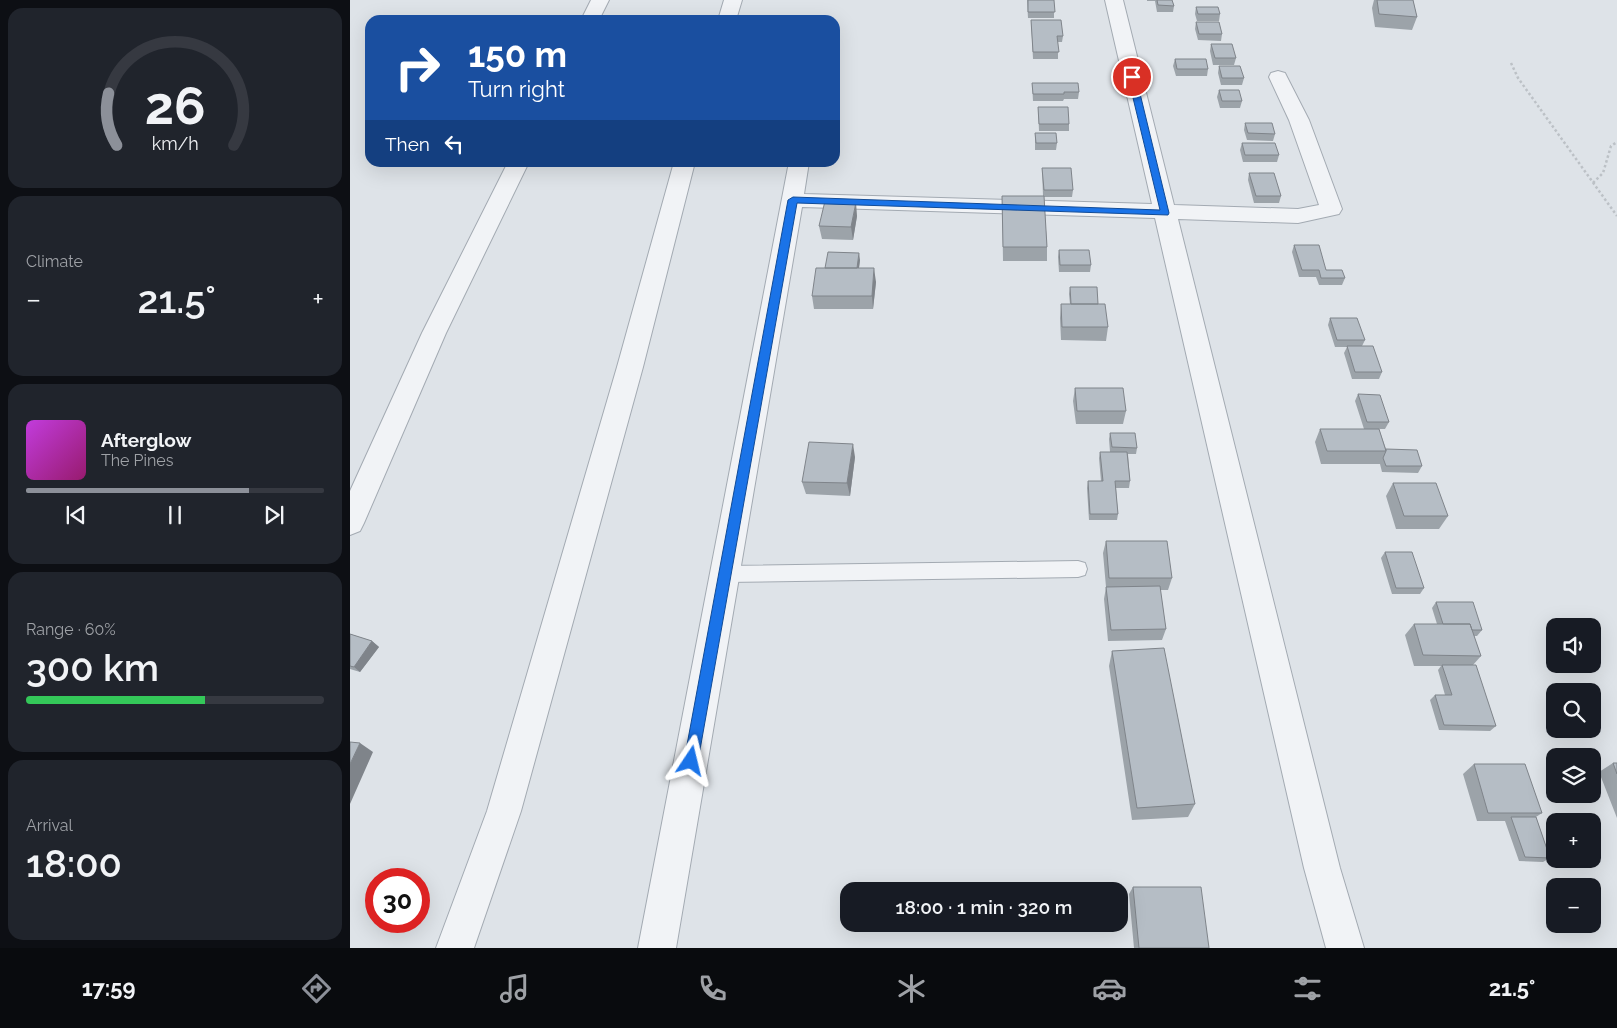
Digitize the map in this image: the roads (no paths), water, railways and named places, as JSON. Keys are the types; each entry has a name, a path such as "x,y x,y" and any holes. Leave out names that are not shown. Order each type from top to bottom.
{"street":[{"path":"592,15 600,0"},
{"path":"728,15 733,0"},
{"path":"1114,0 1322,868 1345,948"},
{"path":"793,200 1298,216 1331,208 1299,120 1278,76"},
{"path":"350,523 434,334 517,167"},
{"path":"455,948 506,802 630,367 684,167"},
{"path":"657,948 798,167"}],"lane":[{"path":"725,574 1078,569"}]}
